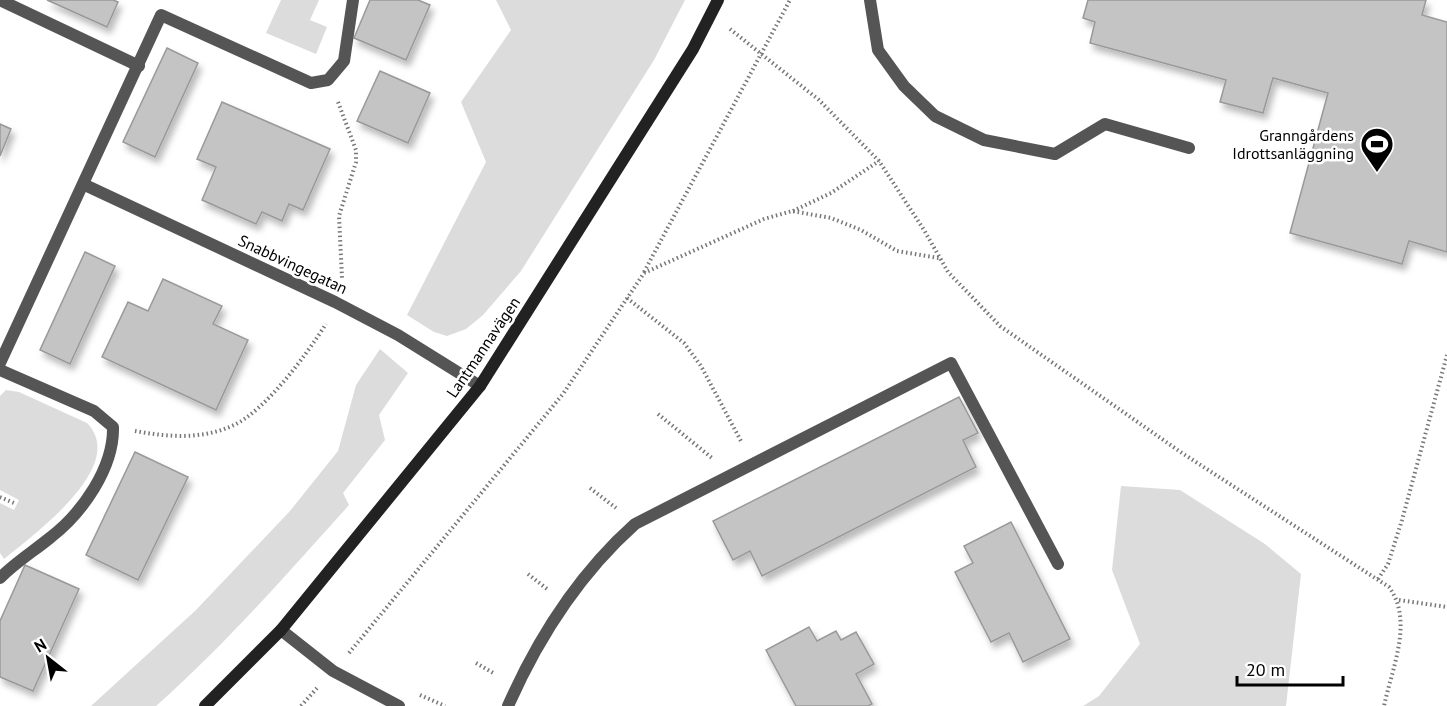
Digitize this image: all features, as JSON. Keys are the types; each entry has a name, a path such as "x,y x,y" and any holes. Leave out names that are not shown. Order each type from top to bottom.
{"street":[{"path":"0,0 139,66"},
{"path":"0,363 85,185 161,15 310,83 328,80 344,61 353,0"},
{"name":"Lantmannavägen","path":"205,706 281,630 480,386 693,49 718,0"},
{"path":"870,0 878,50 904,86 935,116 984,140 1055,154 1105,124 1189,148"},
{"name":"Snabbvingegatan","path":"85,185 335,302 398,335 480,386"},
{"path":"508,706 541,638 564,604 614,543 635,524 951,363 1058,564"},
{"path":"0,370 105,418 113,427 113,442 97,483 72,517 52,537 0,578"},
{"path":"281,630 333,671 399,706"}],"path":[{"path":"301,706 333,671 563,394 644,273 790,0"},
{"path":"729,28 819,100 879,161 948,273 1000,326 1182,453 1389,587 1399,600 1402,614 1401,634 1384,706"},
{"path":"644,273 764,219 792,211 831,193 879,161"},
{"path":"792,211 831,218 861,230 897,251 940,258"},
{"path":"627,298 684,343 701,366 743,445"},
{"path":"1378,579 1388,564 1402,520 1447,355"},
{"path":"658,414 713,458"},
{"path":"590,488 621,512"},
{"path":"0,497 14,503"},
{"path":"528,574 550,592"},
{"path":"1399,600 1447,607"}],"shaded area":[{"path":"281,0 319,0 310,20 327,27 316,54 266,33"},
{"path":"496,0 685,0 654,60 521,271 483,315 466,329 447,336 434,332 407,315 486,162 461,102 511,30"},
{"path":"380,349 408,373 379,415 385,440 343,493 349,505 231,633 156,706 91,706 196,610 290,511 338,451 356,385"},
{"path":"6,390 19,392 87,423 97,440 96,459 87,479 54,517 4,559 0,553 0,503 14,510 19,500 0,490 0,396"},
{"path":"1121,486 1180,490 1265,544 1301,574 1286,706 1083,706 1099,696 1140,644 1112,570"}],"building":[{"path":"47,0 113,0 118,2 107,27"},
{"path":"370,0 418,0 430,5 406,60 354,38"},
{"name":"Granngårdens Idrottsanläggning","path":"1088,0 1426,0 1422,15 1447,22 1447,252 1409,241 1402,264 1290,233 1328,93 1273,78 1263,113 1220,102 1226,80 1090,43 1095,22 1083,18"},
{"path":"167,48 198,63 155,157 123,142"},
{"path":"380,71 430,93 408,143 357,121"},
{"path":"222,102 330,149 303,210 289,204 282,221 262,212 256,224 202,200 216,167 197,159"},
{"path":"0,124 11,129 0,156"},
{"path":"85,252 115,266 70,364 40,350"},
{"path":"163,279 222,306 213,324 248,340 216,410 102,357 128,302 148,311"},
{"path":"959,397 978,433 963,440 976,467 762,576 750,551 733,560 713,521"},
{"path":"135,452 188,477 138,580 86,555"},
{"path":"1011,522 1070,639 1023,662 1009,633 991,642 955,572 973,563 964,546"},
{"path":"25,565 79,589 33,691 0,677 0,621"},
{"path":"809,627 817,641 836,631 841,640 856,632 874,664 856,674 872,704 868,706 796,706 766,650"}],"place":[{"name":"Granngårdens Idrottsanläggning","path":"1377,173"}]}
